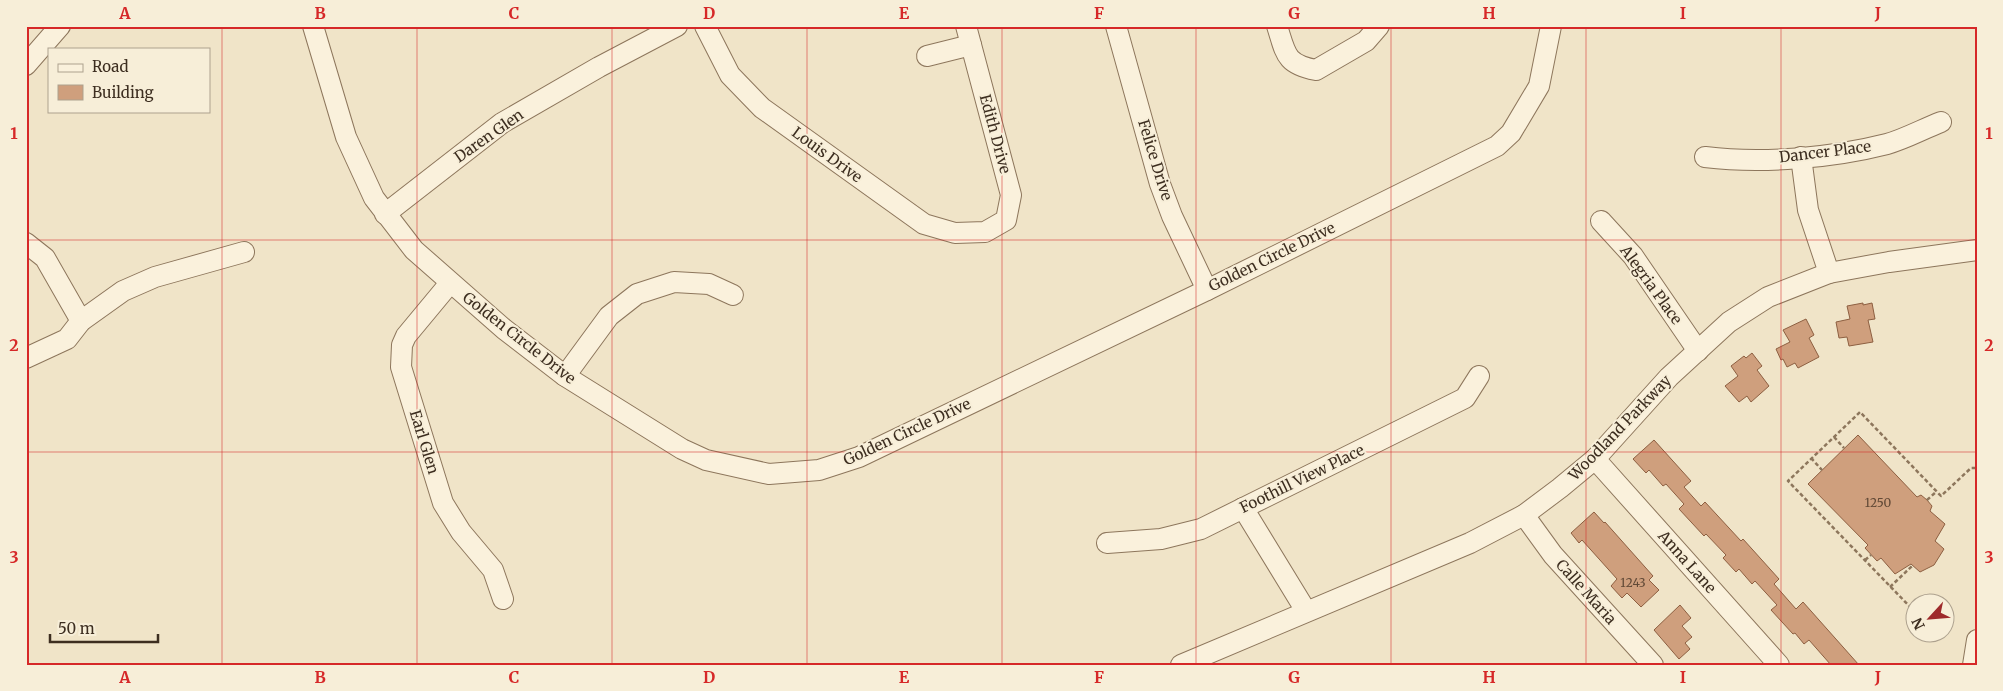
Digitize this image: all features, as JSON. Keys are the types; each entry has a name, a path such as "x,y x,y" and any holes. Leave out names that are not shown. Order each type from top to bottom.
{"street":[{"path":"26,64 60,26"},
{"name":"Golden Circle Drive","path":"313,26 346,138 374,198 414,250 504,329 565,376 682,449 706,460 769,474 818,470 859,457 1207,290 1497,146 1511,133 1539,86 1551,26"},
{"name":"Daren Glen","path":"385,214 502,123 599,67 677,26"},
{"name":"Louis Drive","path":"705,26 730,75 762,108 924,224 955,233 985,232"},
{"name":"Felice Drive","path":"1116,26 1160,184 1172,216 1207,290"},
{"path":"1277,26 1286,54 1298,67 1316,70 1366,41 1379,26"},
{"path":"927,56 968,36"},
{"name":"Edith Drive","path":"968,36 1011,195 1006,220 985,232"},
{"name":"Dancer Place","path":"1705,157 1730,160 1801,157 1889,143 1940,122"},
{"path":"1801,157 1808,210 1828,273"},
{"name":"Alegria Place","path":"1601,221 1633,256 1698,351"},
{"path":"26,243 46,258 81,321"},
{"name":"Woodland Parkway","path":"1181,665 1470,543 1524,515 1595,459 1669,377 1729,322 1768,296 1828,273 1889,262 1977,250"},
{"path":"26,358 67,339 81,321 122,291 155,277 244,252"},
{"path":"565,376 609,316 637,294 674,282 708,284 733,295"},
{"name":"Earl Glen","path":"450,283 406,336 402,345 401,368 442,503 461,532 493,570 503,599"},
{"name":"Foothill View Place","path":"1107,543 1162,539 1201,529 1465,398 1479,376"},
{"name":"Anna Lane","path":"1595,459 1779,665"},
{"path":"1243,508 1306,611"},
{"name":"Calle Maria","path":"1524,515 1553,555 1653,665"},
{"path":"1973,665 1977,640"}],"path":[{"path":"1906,603 1788,480 1860,412 1941,496 1971,468 1977,468"},
{"path":"1834,437 1844,448"},
{"path":"1811,458 1822,470"},
{"path":"1927,500 1936,492"},
{"path":"1865,560 1871,555"},
{"path":"1890,587 1912,566"}],"building":[{"path":"1863,303 1863,305 1872,303 1875,319 1868,320 1873,342 1849,346 1847,337 1839,338 1836,322 1850,319 1847,306"},
{"path":"1806,319 1814,335 1809,338 1819,357 1798,368 1795,363 1787,367 1776,349 1790,342 1783,330"},
{"path":"1752,353 1762,366 1757,370 1769,386 1751,402 1747,396 1739,402 1725,386 1738,376 1731,366 1744,356 1746,358"},
{"path":"1858,435 1917,497 1921,495 1927,500 1932,506 1930,511 1945,524 1935,541 1944,549 1934,565 1920,572 1911,564 1895,574 1881,558 1877,561 1865,548 1868,545 1808,484"},
{"path":"1654,440 1691,481 1684,487 1701,506 1705,502 1741,541 1743,539 1779,579 1774,584 1796,609 1803,602 1859,665 1831,665 1809,640 1804,644 1771,610 1777,605 1755,581 1752,584 1739,569 1736,572 1723,558 1726,555 1706,534 1704,536 1679,509 1684,504 1666,484 1663,486 1649,470 1646,473 1633,459"},
{"path":"1594,512 1653,576 1649,580 1659,590 1641,607 1627,593 1622,598 1611,586 1617,579 1582,540 1579,543 1571,533"},
{"path":"1680,605 1691,618 1682,626 1692,637 1685,643 1690,649 1679,659 1654,630"}]}
